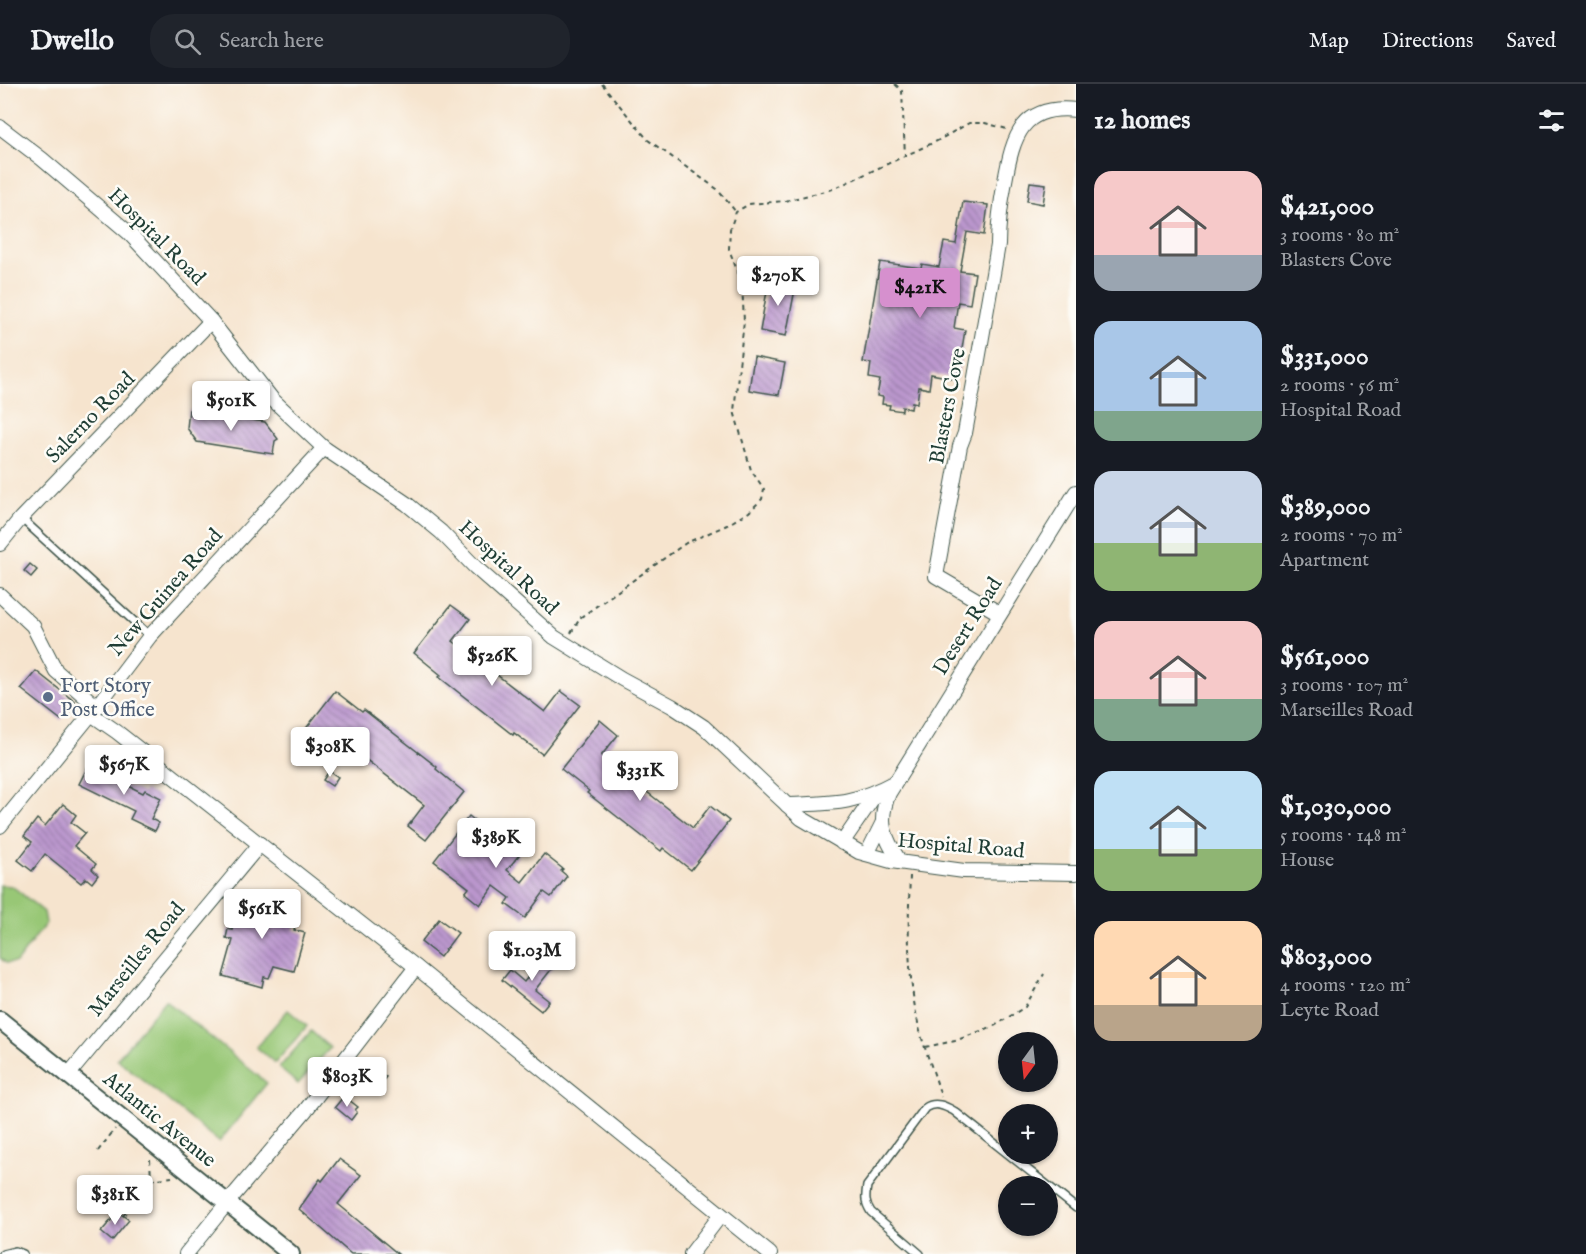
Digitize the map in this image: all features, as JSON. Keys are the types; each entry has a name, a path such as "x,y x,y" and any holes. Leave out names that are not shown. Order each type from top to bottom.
{"street":[{"path":"1018,132 1025,123 1037,115 1052,110 1076,110"},
{"name":"Hospital Road","path":"0,127 42,159 129,233 211,321 272,399 324,448 408,504 554,637 704,727 801,818 842,843 867,854 906,863 964,871 1076,873"},
{"name":"Blasters Cove","path":"999,614 936,576 974,383 998,245 998,228 1011,146 1018,132"},
{"name":"Salerno Road","path":"0,544 21,518 211,321"},
{"name":"New Guinea Road","path":"0,826 94,710 150,636 324,448"},
{"name":"Desert Road","path":"867,854 882,824 883,807 895,782 999,614 1071,509 1076,492"},
{"path":"0,595 33,626 56,671 117,732 416,967 720,1216 770,1254"},
{"path":"787,805 825,805 851,801 895,782"},
{"path":"842,843 878,790"},
{"path":"882,824 887,842 906,863"},
{"name":"Marseilles Road","path":"69,1074 171,948 260,844"},
{"path":"186,1254 305,1111 416,967"},
{"name":"Atlantic Avenue","path":"0,1020 291,1254"},
{"path":"691,1254 720,1216"}],"lane":[{"path":"21,518 150,636"},
{"path":"920,1254 871,1212 866,1205 865,1196 867,1186 929,1105 943,1105 954,1111 1076,1208"},
{"path":"3,1254 15,1251 23,1254"}],"path":[{"path":"602,84 648,140 717,189 736,212"},
{"path":"895,84 902,91 905,156"},
{"path":"564,643 581,617 606,598 686,543 727,525 749,512 762,499 764,489 751,470 734,411 744,321 742,284 729,249 730,230 736,212 749,204 785,201 833,189 937,141 969,123 985,123 1018,132"},
{"path":"906,863 909,965 917,1018 943,1105"},
{"path":"925,1047 955,1041 996,1025 1025,1007 1044,974"},
{"path":"98,1150 124,1118"},
{"path":"123,1216 151,1180 149,1162 158,1146"},
{"path":"151,1180 170,1178 183,1167"}],"green space":[{"path":"0,885 12,886 44,912 46,923 16,963 6,963 0,958"},
{"path":"165,1000 267,1083 219,1142 117,1059"},
{"path":"288,1010 307,1026 275,1063 256,1047"},
{"path":"311,1031 330,1048 298,1084 279,1068"}],"building":[{"path":"1030,182 1046,184 1043,204 1027,201"},
{"path":"963,202 988,205 984,235 967,232 960,271 975,273 970,304 958,302 954,328 965,330 957,379 931,374 929,389 919,387 917,403 912,402 911,409 902,407 902,411 889,409 890,405 882,404 883,397 877,396 880,380 869,378 871,363 863,362 880,262 921,268 922,264 939,267 944,242 956,244"},
{"path":"769,279 796,284 786,336 760,331"},
{"path":"754,357 785,363 779,395 749,390"},
{"path":"189,410 265,422 278,439 275,441 273,454 197,442 187,428"},
{"path":"30,564 37,570 31,577 24,571"},
{"path":"451,605 470,619 453,641 545,712 561,691 580,705 542,754 514,733 513,735 439,677 441,675 414,653"},
{"path":"36,671 75,702 61,720 21,689"},
{"path":"335,691 362,712 364,710 437,767 436,769 464,792 426,840 408,826 424,805 332,733 316,754 297,740"},
{"path":"600,720 618,735 601,756 693,828 710,806 729,821 691,870 663,848 661,851 587,793 589,791 561,769"},
{"path":"88,766 143,793 145,790 161,798 151,819 159,823 155,831 130,819 134,811 79,784"},
{"path":"329,771 338,777 332,786 323,780"},
{"path":"63,804 76,815 71,822 85,833 74,846 96,864 92,869 98,875 92,883 86,878 81,883 45,854 32,871 18,860 32,842 24,836 37,819 45,826"},
{"path":"469,816 519,855 507,870 522,882 544,854 563,869 561,871 567,876 551,897 544,892 525,918 506,904 510,898 494,886 480,905 465,893 469,888 434,861"},
{"path":"242,893 294,907 293,912 298,913 294,930 305,933 294,971 274,966 269,978 264,977 262,987 223,976 233,940 226,938 228,929 232,930"},
{"path":"439,919 458,933 440,957 421,942"},
{"path":"547,953 558,961 535,990 549,1001 541,1011 502,980 510,970 524,982"},
{"path":"369,1065 386,1077 376,1089 360,1077"},
{"path":"344,1096 358,1107 351,1120 335,1107"},
{"path":"339,1159 361,1175 338,1204 398,1254 351,1254 299,1209 320,1179 322,1181"},
{"path":"118,1212 129,1220 112,1241 101,1232"}],"place":[{"name":"Fort Story Post Office","path":"48,697"}]}
